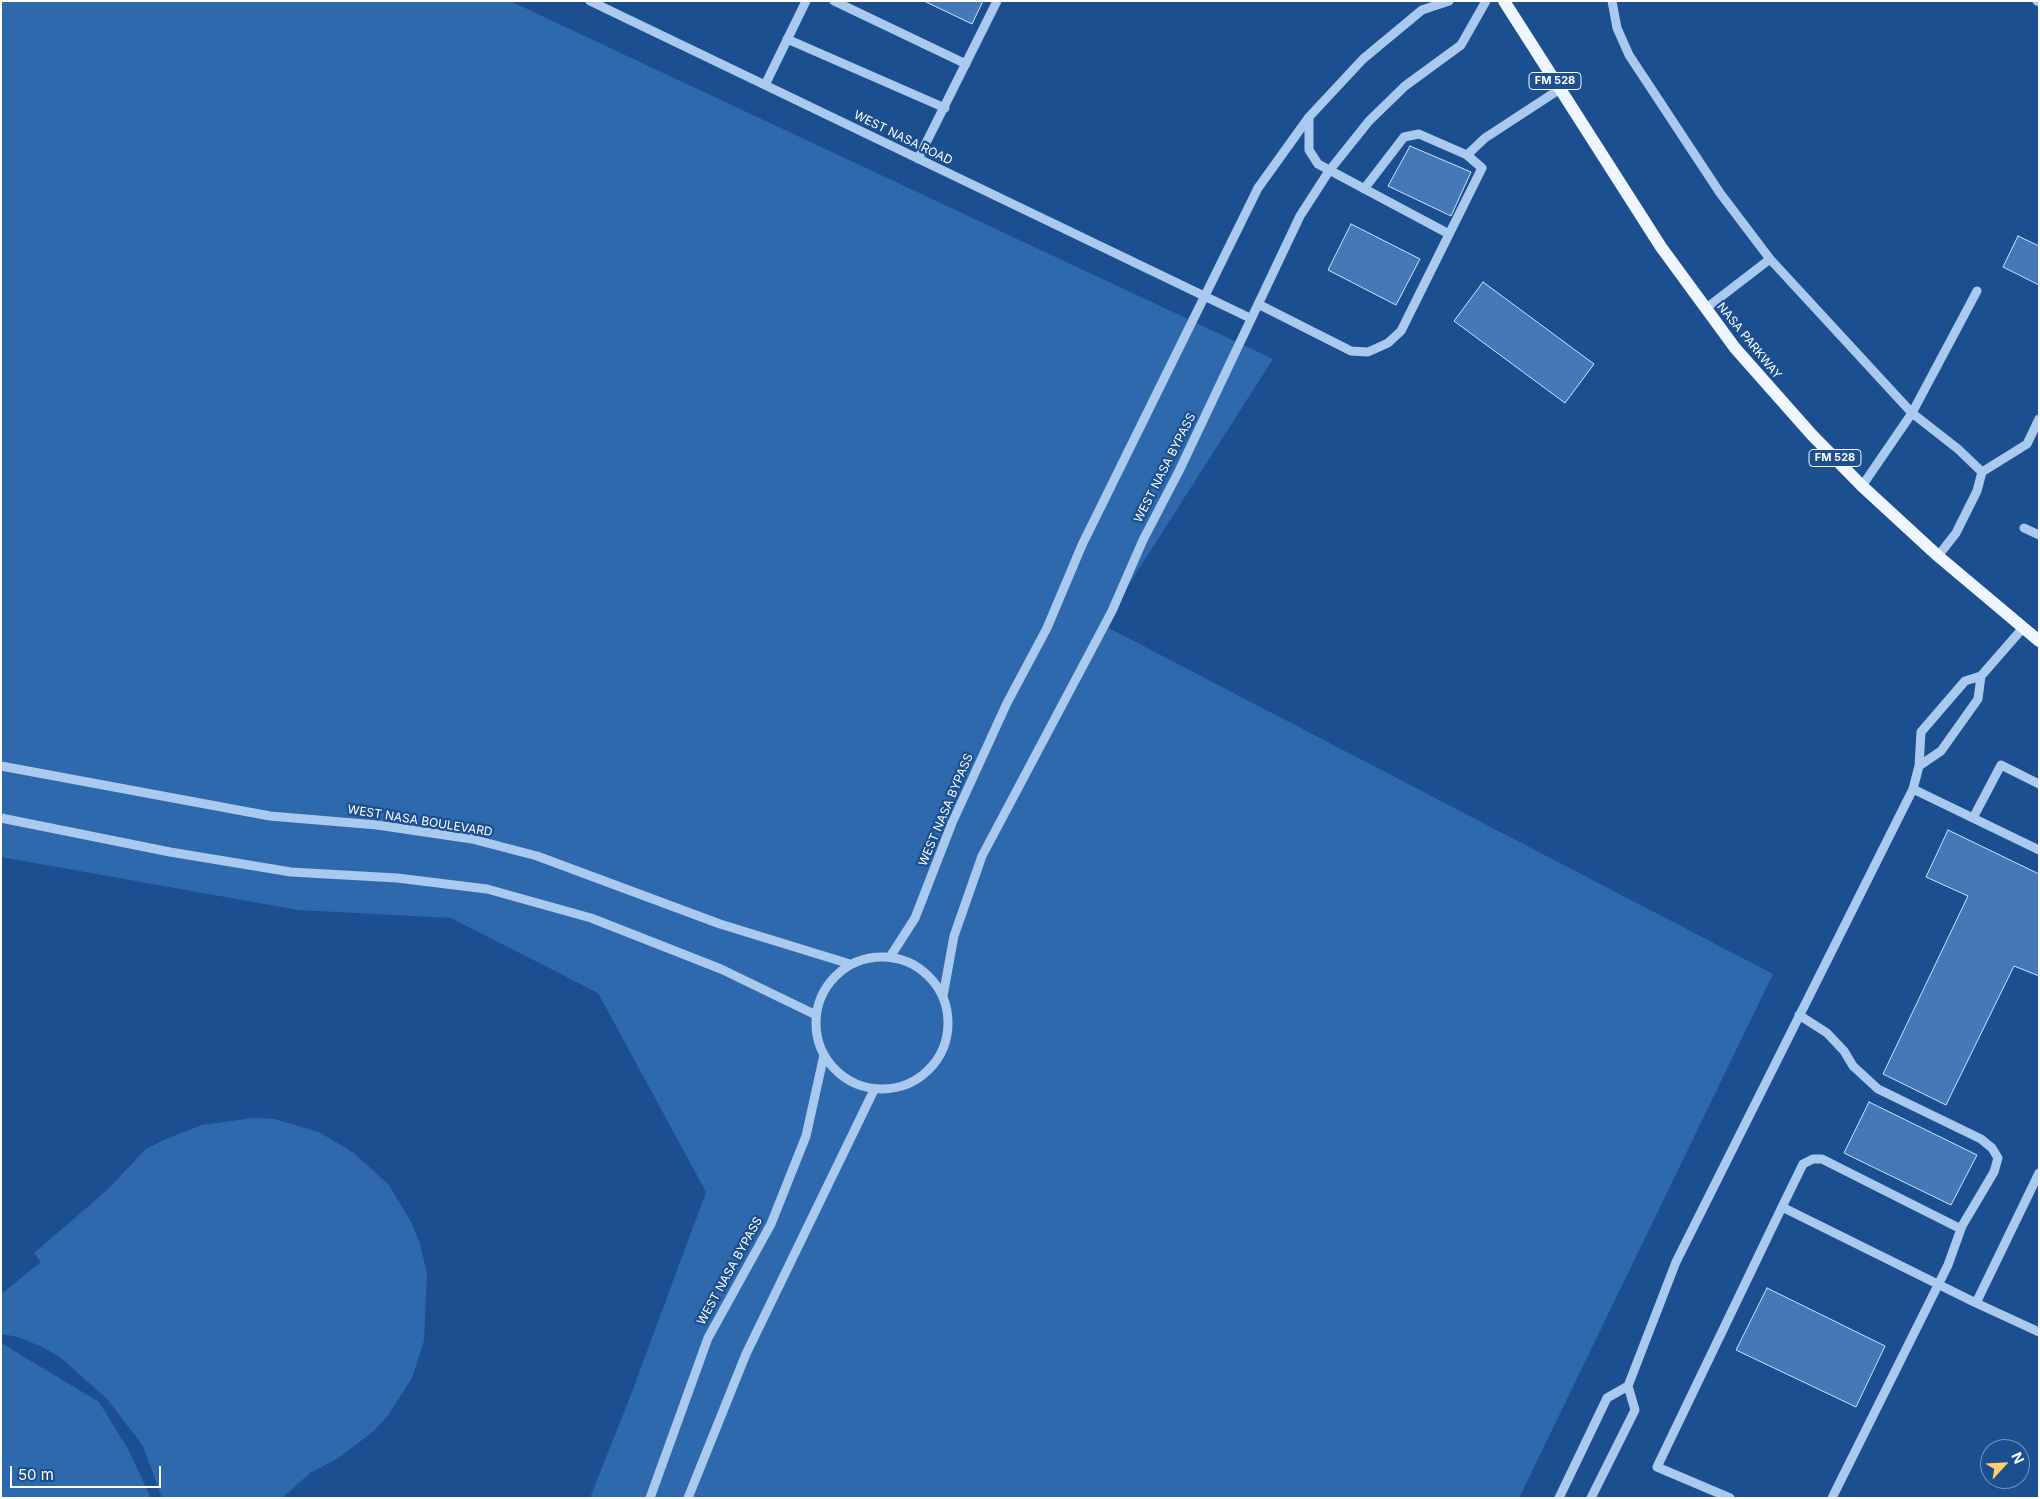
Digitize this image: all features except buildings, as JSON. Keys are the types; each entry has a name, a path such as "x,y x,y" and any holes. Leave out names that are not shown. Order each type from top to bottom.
{"main road":[{"name":"NASA PARKWAY","path":"1504,1 1661,247 1705,309 1766,384 1862,486 1938,556 2022,629 2039,641"}],"street":[{"path":"765,85 806,1"},
{"path":"834,1 966,64"},
{"path":"918,159 997,1"},
{"name":"WEST NASA BYPASS","path":"890,957 915,918 952,823 1007,703 1047,628 1082,545 1258,188 1309,117 1363,59 1422,10 1449,1"},
{"name":"WEST NASA BYPASS","path":"943,996 954,936 982,856 1081,673 1300,216 1329,171 1369,121 1405,86 1461,45 1486,1"},
{"path":"1612,1 1617,28 1629,55 1720,193 1770,259 1912,413 1958,449 1982,472"},
{"name":"WEST NASA ROAD","path":"592,2 1250,318"},
{"path":"787,39 945,108"},
{"path":"1467,155 1486,138 1560,89"},
{"path":"1309,117 1309,150 1318,164 1449,234"},
{"path":"1258,304 1351,351 1368,352 1388,343 1401,330 1482,168 1467,155 1419,134 1404,137 1364,189"},
{"path":"1705,309 1770,259"},
{"path":"1862,486 1912,413 1977,291"},
{"path":"1938,556 1960,524 1977,491 1982,472 2027,444 2039,419"},
{"path":"2024,528 2039,535"},
{"path":"1591,1498 1635,1410 1628,1386 1676,1262 1913,789 1919,766 1921,732 1965,681 1981,676 2022,629"},
{"path":"1919,766 1941,751 1978,699 1981,676"},
{"path":"1973,818 2001,765 2039,784"},
{"name":"WEST NASA BOULEVARD","path":"1,766 270,816 377,825 472,840 537,856 720,924 850,964"},
{"path":"1913,789 2039,850"},
{"path":"1,818 170,852 291,872 396,878 487,889 591,918 721,969 816,1015"},
{"name":"WEST NASA BYPASS","path":"869,957 890,957 912,963 930,977 943,996 948,1018 946,1041 936,1062 920,1078 899,1087 874,1090 855,1083 837,1072 824,1055 817,1036 816,1015 822,995 829,983 850,964 869,957"},
{"path":"1799,1015 1827,1033 1844,1051 1853,1066 1878,1090 1981,1139 1992,1148 1998,1158 1994,1172 1961,1229 1938,1285 1832,1498"},
{"name":"WEST NASA BYPASS","path":"650,1498 708,1338 771,1224 806,1136 824,1055"},
{"path":"688,1498 746,1354 874,1090"},
{"path":"1730,1498 1657,1467 1804,1164 1813,1159 1822,1159 1961,1229"},
{"path":"1976,1303 2039,1173"},
{"path":"1782,1208 1938,1285 2039,1332"},
{"path":"1559,1498 1607,1398 1628,1386"}],"shaded area":[{"path":"1,1 510,1 1273,359 1103,625 1773,974 1519,1498 590,1498 632,1392 706,1192 598,993 451,918 298,910 1,857"},
{"path":"252,1118 274,1119 319,1132 354,1153 389,1185 412,1224 420,1244 427,1273 424,1341 412,1378 389,1414 374,1431 337,1459 310,1473 282,1498 162,1498 143,1446 108,1400 60,1357 18,1337 1,1334 1,1294 41,1262 34,1253 106,1191 146,1149 202,1125"},
{"path":"1,1343 99,1402 128,1449 151,1498 1,1498"}]}
